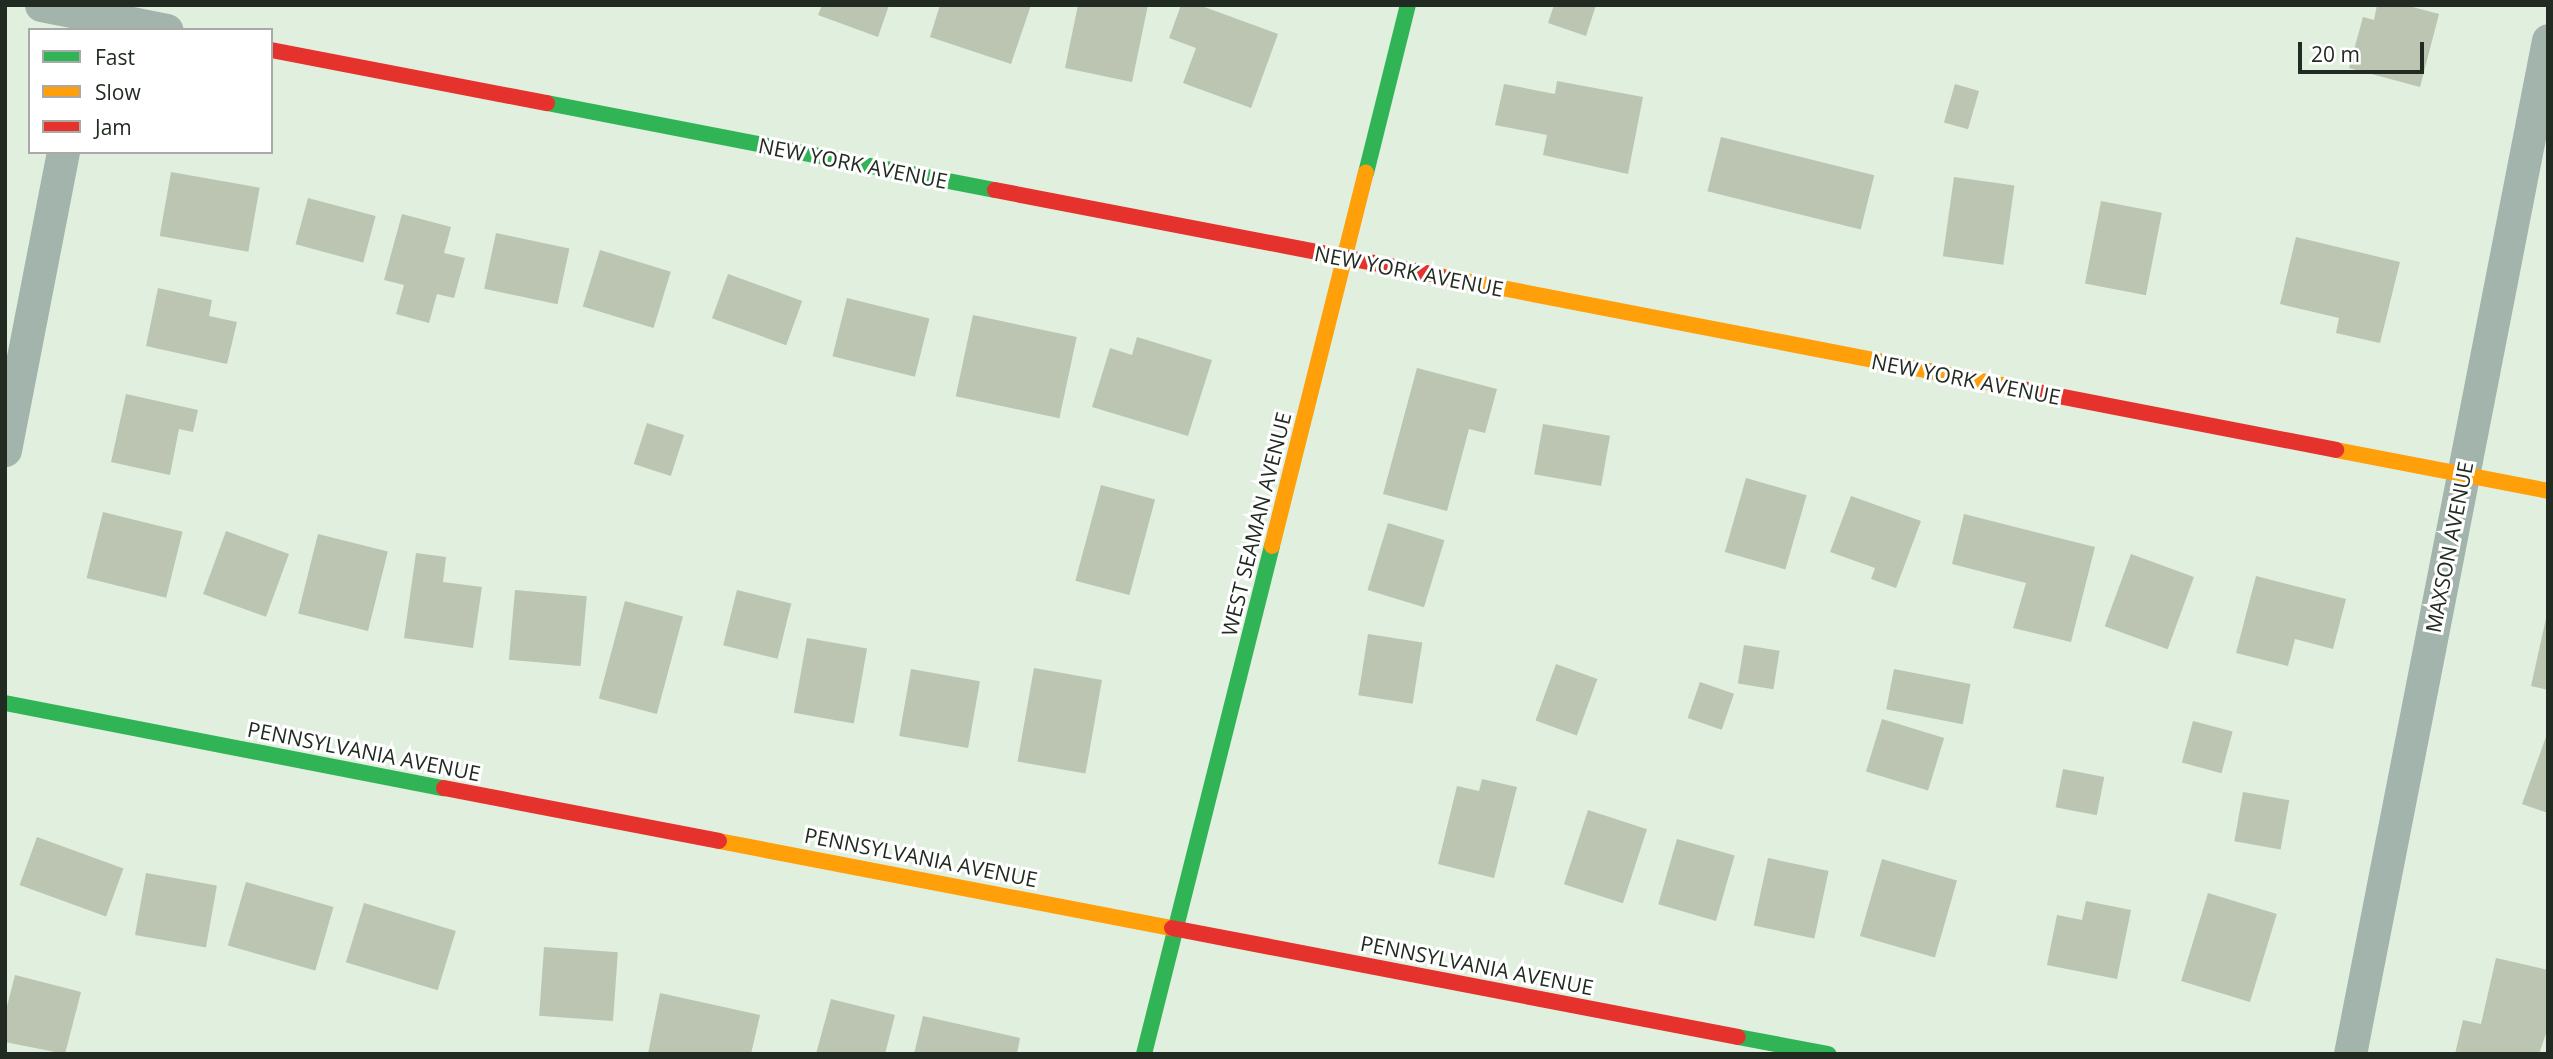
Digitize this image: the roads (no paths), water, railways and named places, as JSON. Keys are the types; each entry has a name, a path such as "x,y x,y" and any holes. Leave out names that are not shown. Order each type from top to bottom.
{"street":[{"path":"41,5 89,17 155,28"},
{"name":"WEST SEAMAN AVENUE","path":"1144,1054 1408,5"},
{"name":"MAXSON AVENUE","path":"2350,1054 2548,40"},
{"name":"NEW YORK AVENUE","path":"273,50 2548,491"},
{"path":"5,450 63,154"},
{"name":"PENNSYLVANIA AVENUE","path":"5,703 1828,1054"}]}
